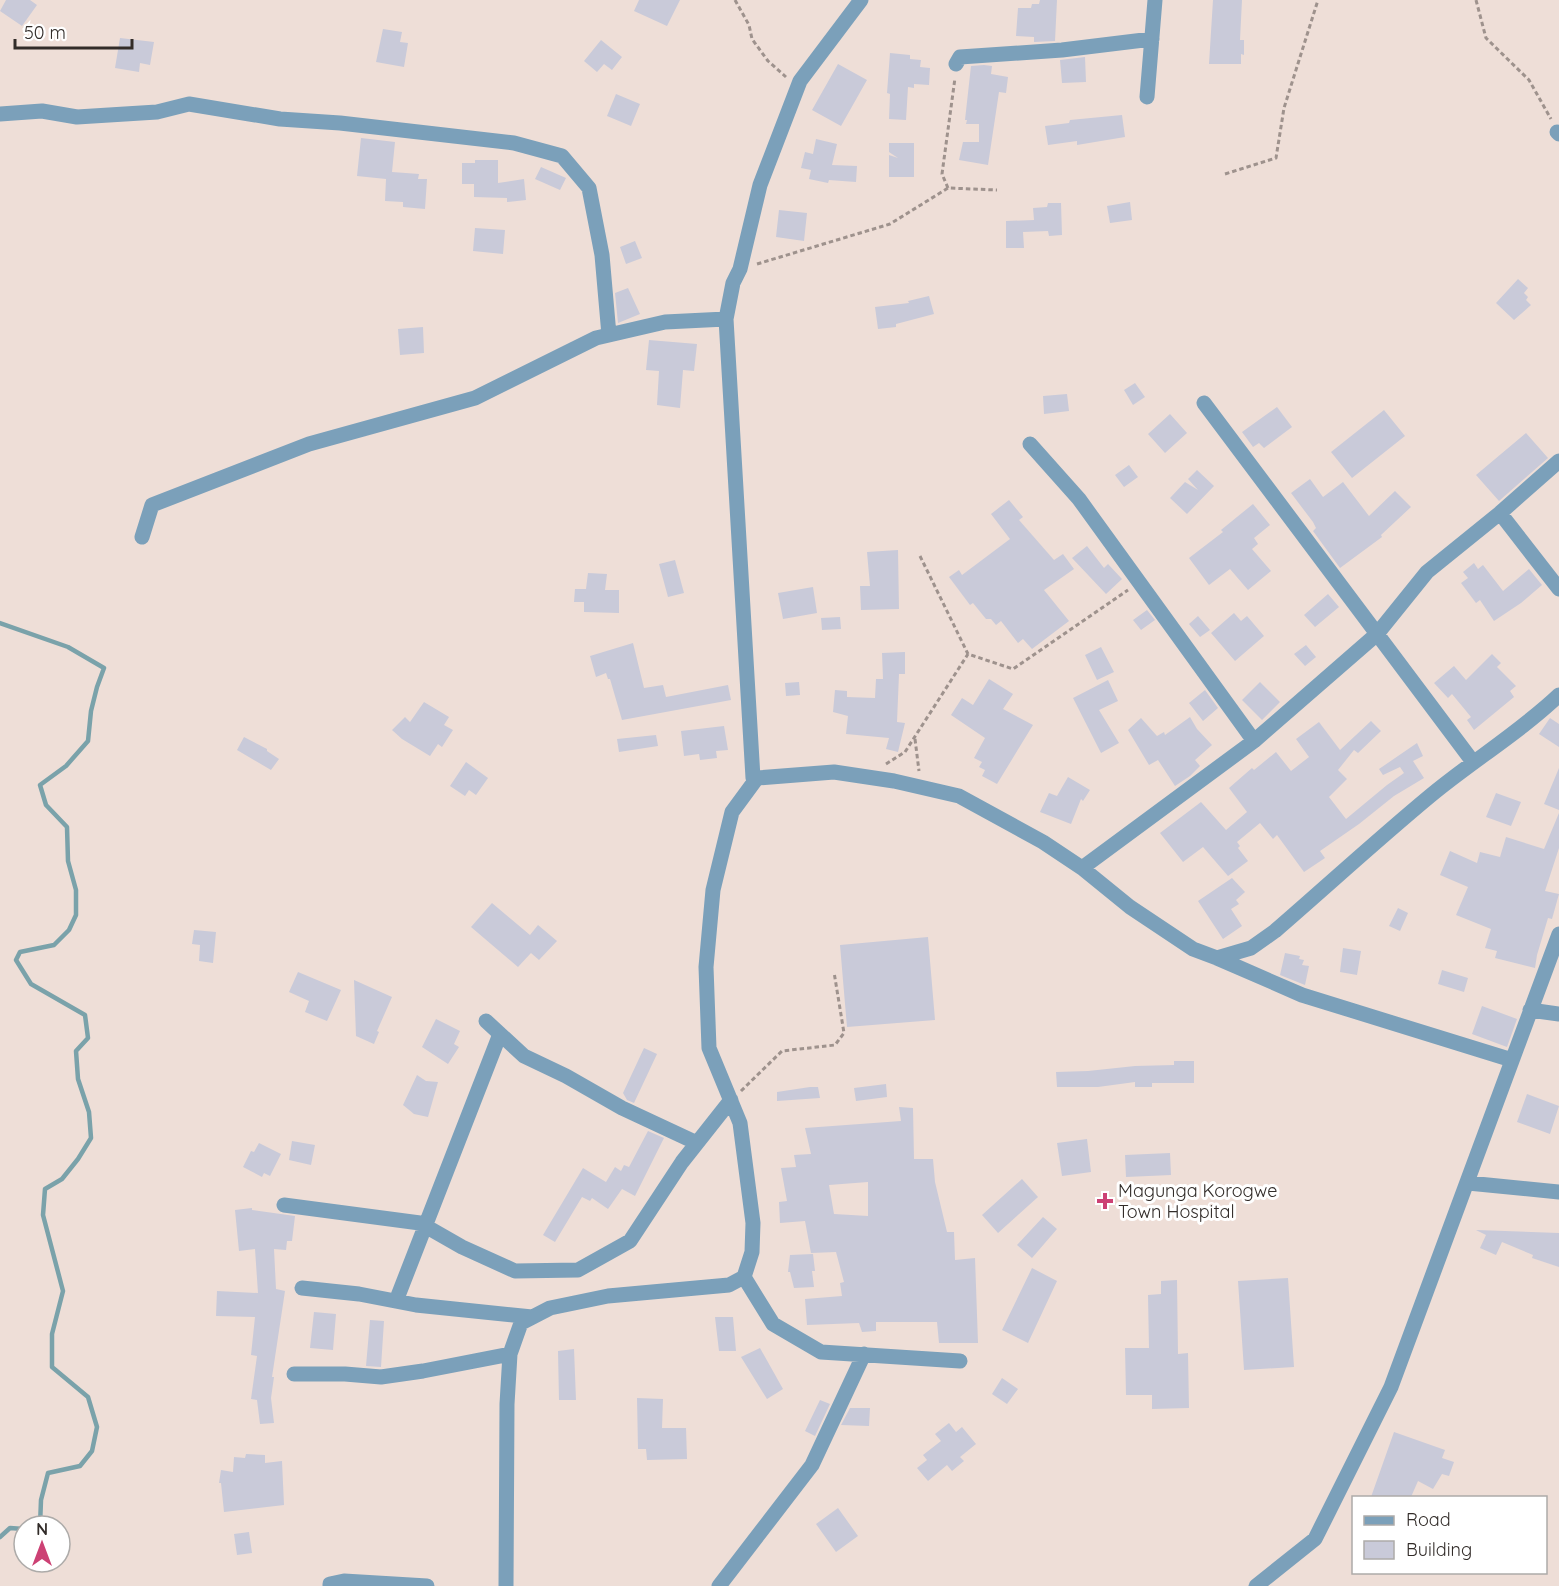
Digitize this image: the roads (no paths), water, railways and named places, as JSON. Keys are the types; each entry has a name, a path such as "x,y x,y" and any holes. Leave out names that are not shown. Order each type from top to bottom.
{"street":[{"path":"861,0 797,88 760,185 740,269 733,283 726,319 753,778 834,772 959,796 1043,842 1082,868 1130,907 1193,949 1302,995 1512,1060"},
{"path":"1147,97 1155,0"},
{"path":"956,64 960,57 1062,50 1152,39"},
{"path":"0,114 42,111 77,117 157,112 189,104 280,119 340,123 514,143 562,156 589,188 602,255 609,335"},
{"path":"142,537 152,505 309,444 474,398 596,338 665,322 726,319"},
{"path":"1204,403 1473,762"},
{"path":"1030,444 1079,499 1254,741"},
{"path":"1082,868 1254,741 1377,634 1427,572 1500,513 1559,461"},
{"path":"1500,513 1559,589"},
{"path":"1217,958 1251,948 1275,931 1429,797 1532,720 1559,695"},
{"path":"506,1586 507,1404 510,1354 521,1323 550,1308 608,1296 729,1285 744,1277 752,1252 753,1222 740,1123 709,1048 706,967 713,890 732,812 757,778"},
{"path":"1256,1586 1315,1539 1391,1387 1559,934"},
{"path":"1530,1010 1559,1014"},
{"path":"486,1021 524,1056 566,1076 622,1108 697,1143"},
{"path":"396,1301 500,1034"},
{"path":"284,1204 420,1223 462,1247 514,1271 578,1270 630,1241 697,1143 731,1100"},
{"path":"1468,1183 1559,1192"},
{"path":"744,1277 774,1324 821,1352 960,1360"},
{"path":"302,1288 359,1294 416,1305 532,1317"},
{"path":"294,1374 381,1377 510,1354"},
{"path":"719,1586 812,1465 864,1354"},
{"path":"330,1586 330,1584 344,1581 427,1586"}],"waterway":[{"path":"0,623 68,647 104,668 91,711 88,741 66,766 40,785 46,805 67,827 68,861 76,890 76,915 69,930 54,945 20,952 16,960 31,984 85,1015 88,1038 76,1051 78,1079 89,1112 91,1138 62,1179 45,1189 43,1215 63,1291 52,1334 52,1367 88,1397 97,1427 92,1451 80,1466 48,1473 41,1500 40,1514"},
{"path":"0,1537 12,1528"}],"place":[{"name":"Magunga Korogwe Town Hospital","path":"1105,1201"}]}
